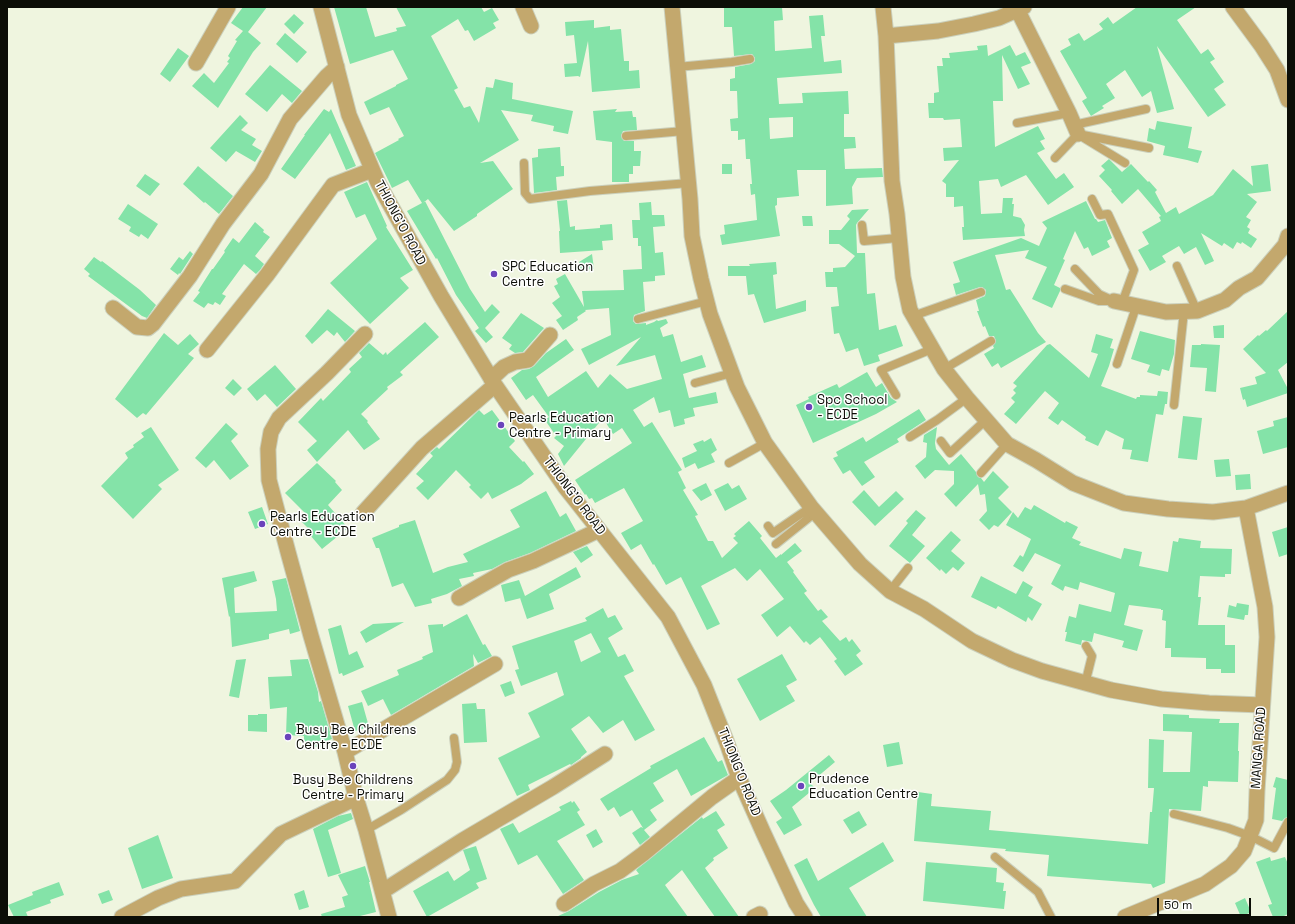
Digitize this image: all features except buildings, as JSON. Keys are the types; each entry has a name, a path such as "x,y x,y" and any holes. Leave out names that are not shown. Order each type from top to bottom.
{"street":[{"path":"196,63 228,7"},
{"name":"THIONG'O ROAD","path":"321,7 349,115 378,183 441,296 493,382 565,487 668,617 704,684 739,778 779,868 796,903 805,917"},
{"path":"523,7 530,26"},
{"path":"672,7 692,236 710,314 737,387 765,443 813,510 860,564 890,591 924,609 972,641 1012,660 1085,684 1111,690 1161,699 1262,705"},
{"path":"882,7 886,36 892,181 897,214 898,238 903,277 910,310 944,369 967,398 986,418 1007,444 1073,483 1124,503 1168,509 1213,512 1246,508 1288,493"},
{"path":"1232,7 1261,45 1277,70 1288,100"},
{"path":"886,36 938,31 999,18 1021,9 1074,124"},
{"path":"113,308 137,327 148,328 153,324 190,276 223,224 261,174 290,119 327,76 337,67"},
{"path":"207,350 267,275 333,185 372,170"},
{"path":"1124,304 1166,312 1191,311 1225,300 1238,288 1257,278 1284,245 1288,236"},
{"path":"365,334 327,373 278,418 271,432 268,449 270,480 273,494 311,636 345,752 356,798 389,917"},
{"path":"363,513 422,448 493,382 504,367 514,362 528,360 550,335"},
{"name":"MANGA ROAD","path":"1125,917 1205,884 1231,866 1244,851 1256,820 1267,636 1265,607 1246,508"},
{"path":"460,598 508,570 533,561 599,530"},
{"path":"345,752 495,664"},
{"path":"383,892 464,840 605,754"},
{"path":"564,904 594,884 620,871 712,797 739,778"},
{"path":"122,917 158,898 181,889 236,881 281,834 356,798"}],"lane":[{"path":"677,67 750,59"},
{"path":"1017,124 1074,124 1146,109"},
{"path":"1074,124 1149,148"},
{"path":"1055,158 1074,124"},
{"path":"1074,124 1125,163"},
{"path":"626,136 684,131"},
{"path":"524,162 525,193 530,199 590,191 688,183"},
{"path":"1092,200 1100,215 1108,214 1134,270 1124,304 1117,364"},
{"path":"862,225 864,241 898,238"},
{"path":"1174,405 1191,311 1177,266"},
{"path":"1075,269 1099,294 1124,304"},
{"path":"1065,289 1099,301 1124,304"},
{"path":"913,316 982,292"},
{"path":"638,318 707,301"},
{"path":"944,369 991,341"},
{"path":"896,395 881,370 932,349"},
{"path":"695,383 732,373"},
{"path":"910,437 967,398"},
{"path":"940,441 950,453 986,418"},
{"path":"729,463 765,443"},
{"path":"981,473 1007,444"},
{"path":"768,526 773,532 813,510"},
{"path":"776,544 813,510"},
{"path":"890,591 908,568"},
{"path":"1085,684 1092,656 1086,646"},
{"path":"366,830 401,810 447,780 455,770 457,762 454,738"},
{"path":"1174,814 1228,828 1250,836 1274,848 1288,822"},
{"path":"995,857 1038,892 1051,917"}],"place":[{"name":"SPC Education Centre","path":"494,274"},
{"name":"Spc School - ECDE","path":"809,407"},
{"name":"Pearls Education Centre - Primary","path":"501,425"},
{"name":"Pearls Education Centre - ECDE","path":"262,524"},
{"name":"Busy Bee Childrens Centre - ECDE","path":"288,737"},
{"name":"Busy Bee Childrens Centre - Primary","path":"353,766"},
{"name":"Prudence Education Centre","path":"801,786"}]}
